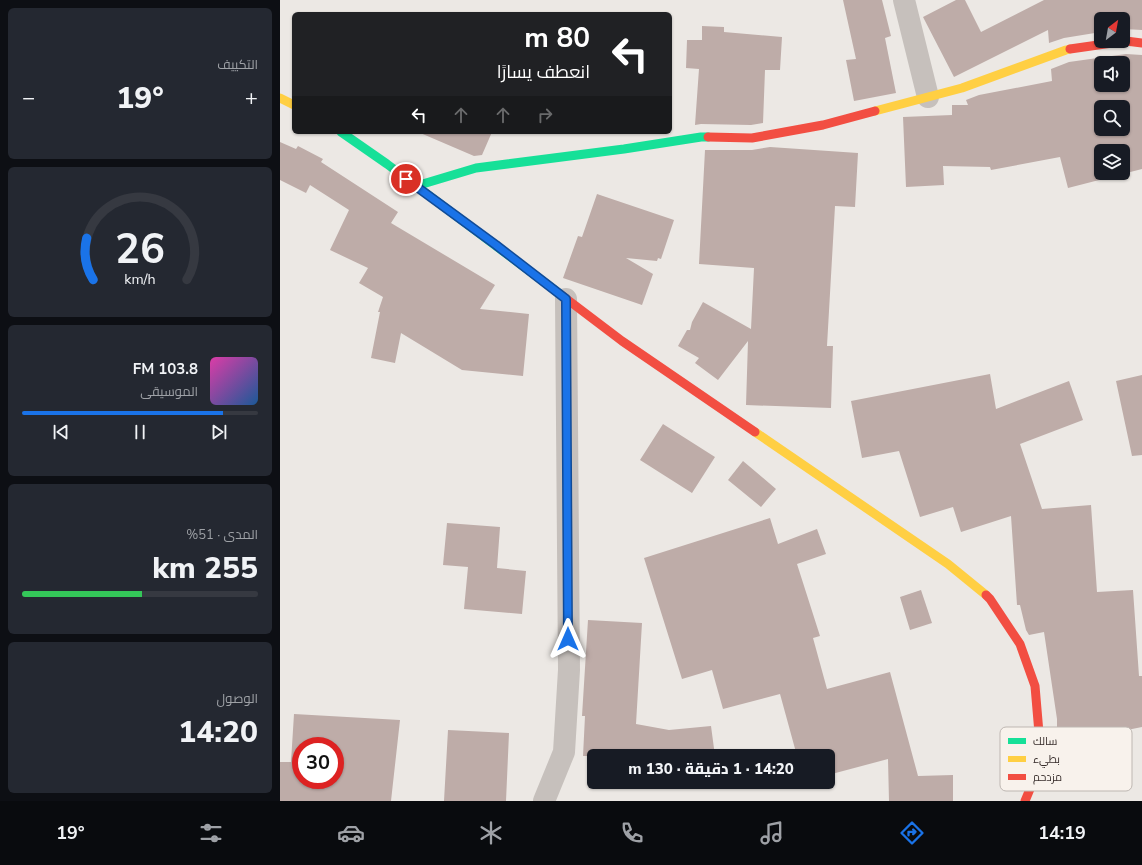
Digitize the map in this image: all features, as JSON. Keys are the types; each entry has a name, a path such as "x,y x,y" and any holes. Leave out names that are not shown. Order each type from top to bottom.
{"main road":[{"path":"416,186 476,168 624,149 701,137 752,138 823,125 962,88 1066,50 1126,41 1142,43"},
{"path":"280,98 292,104"},
{"path":"344,134 496,245 622,341 948,564 990,599 1020,644 1035,686 1038,727"},
{"path":"1025,801 1029,791"}],"street":[{"path":"904,0 928,97"},
{"path":"544,801 564,752 569,670 566,299"}],"building":[{"path":"843,0 882,0 891,36 885,38 896,93 854,101 846,60 856,59"},
{"path":"956,0 965,0 981,32 1044,0 1142,0 1142,30 1130,29 1130,12 1094,12 1094,33 1064,38 1049,43 1048,30 954,77 923,17"},
{"path":"702,26 724,27 724,32 782,37 780,70 765,70 763,123 751,125 695,125 699,69 686,68 687,40 702,40"},
{"path":"1126,54 1142,55 1142,169 1130,172 1130,144 1094,144 1094,180 1099,180 1068,188 1060,157 991,170 990,167 943,166 944,185 906,187 903,117 952,115 952,105 968,105 966,100 979,95 1052,81 1051,69 1069,62 1094,58 1094,92 1130,92 1130,56 1112,56"},
{"path":"423,134 491,134 482,155 474,156"},
{"path":"280,142 296,149 298,146 323,159 321,162 398,212 391,223 495,285 480,309 529,314 523,376 462,370 401,333 395,363 371,358 380,312 378,312 383,297 359,283 368,268 330,250 349,210 310,185 306,193 280,180"},
{"path":"770,147 858,153 855,207 835,206 827,346 833,346 831,408 746,405 748,341 718,380 695,363 699,358 678,346 687,330 690,330 692,322 703,302 751,329 754,268 699,264 705,150 752,150"},
{"path":"597,194 674,220 661,259 658,258 657,261 626,258 653,274 642,305 563,278 578,236 582,237"},
{"path":"990,374 996,409 1069,381 1083,420 1020,444 1042,509 1091,505 1097,592 1133,590 1139,676 1142,676 1142,727 1132,729 1132,727 1057,727 1044,632 1029,635 1026,630 1020,605 1017,605 1011,516 961,532 953,507 920,517 899,451 862,458 851,401"},
{"path":"1142,375 1142,455 1132,456 1116,381"},
{"path":"663,424 715,457 692,493 640,460"},
{"path":"743,461 776,489 761,507 728,480"},
{"path":"770,518 778,544 817,529 826,554 797,564 820,636 813,638 827,689 890,672 918,776 953,775 953,801 889,801 888,759 835,773 835,749 795,749 780,694 723,709 712,670 682,679 644,558"},
{"path":"447,523 500,527 497,568 526,571 522,614 464,609 468,567 443,565"},
{"path":"921,590 932,623 910,630 900,597"},
{"path":"588,620 642,623 636,724 669,730 711,726 714,749 587,749 587,756 583,756 585,716 582,716"},
{"path":"294,714 400,720 391,801 280,801 280,762 291,762 292,746 292,789 344,789 344,737 293,737"},
{"path":"448,730 509,733 506,801 444,801"}],"traffic: fast":[{"path":"344,134 387,164 560,294"},
{"path":"416,186 476,168 708,137"}],"traffic: slow":[{"path":"875,111 962,88 1070,49"},
{"path":"280,98 292,104"},
{"path":"755,432 948,564 986,595"}],"traffic: jam":[{"path":"1070,49 1126,41 1142,43"},
{"path":"708,137 752,138 823,125 875,111"},
{"path":"560,294 622,341 755,432"},
{"path":"986,595 1020,644 1035,686 1038,727"},
{"path":"1025,801 1029,791"}],"route":[{"path":"406,179 566,299 568,639"}]}
